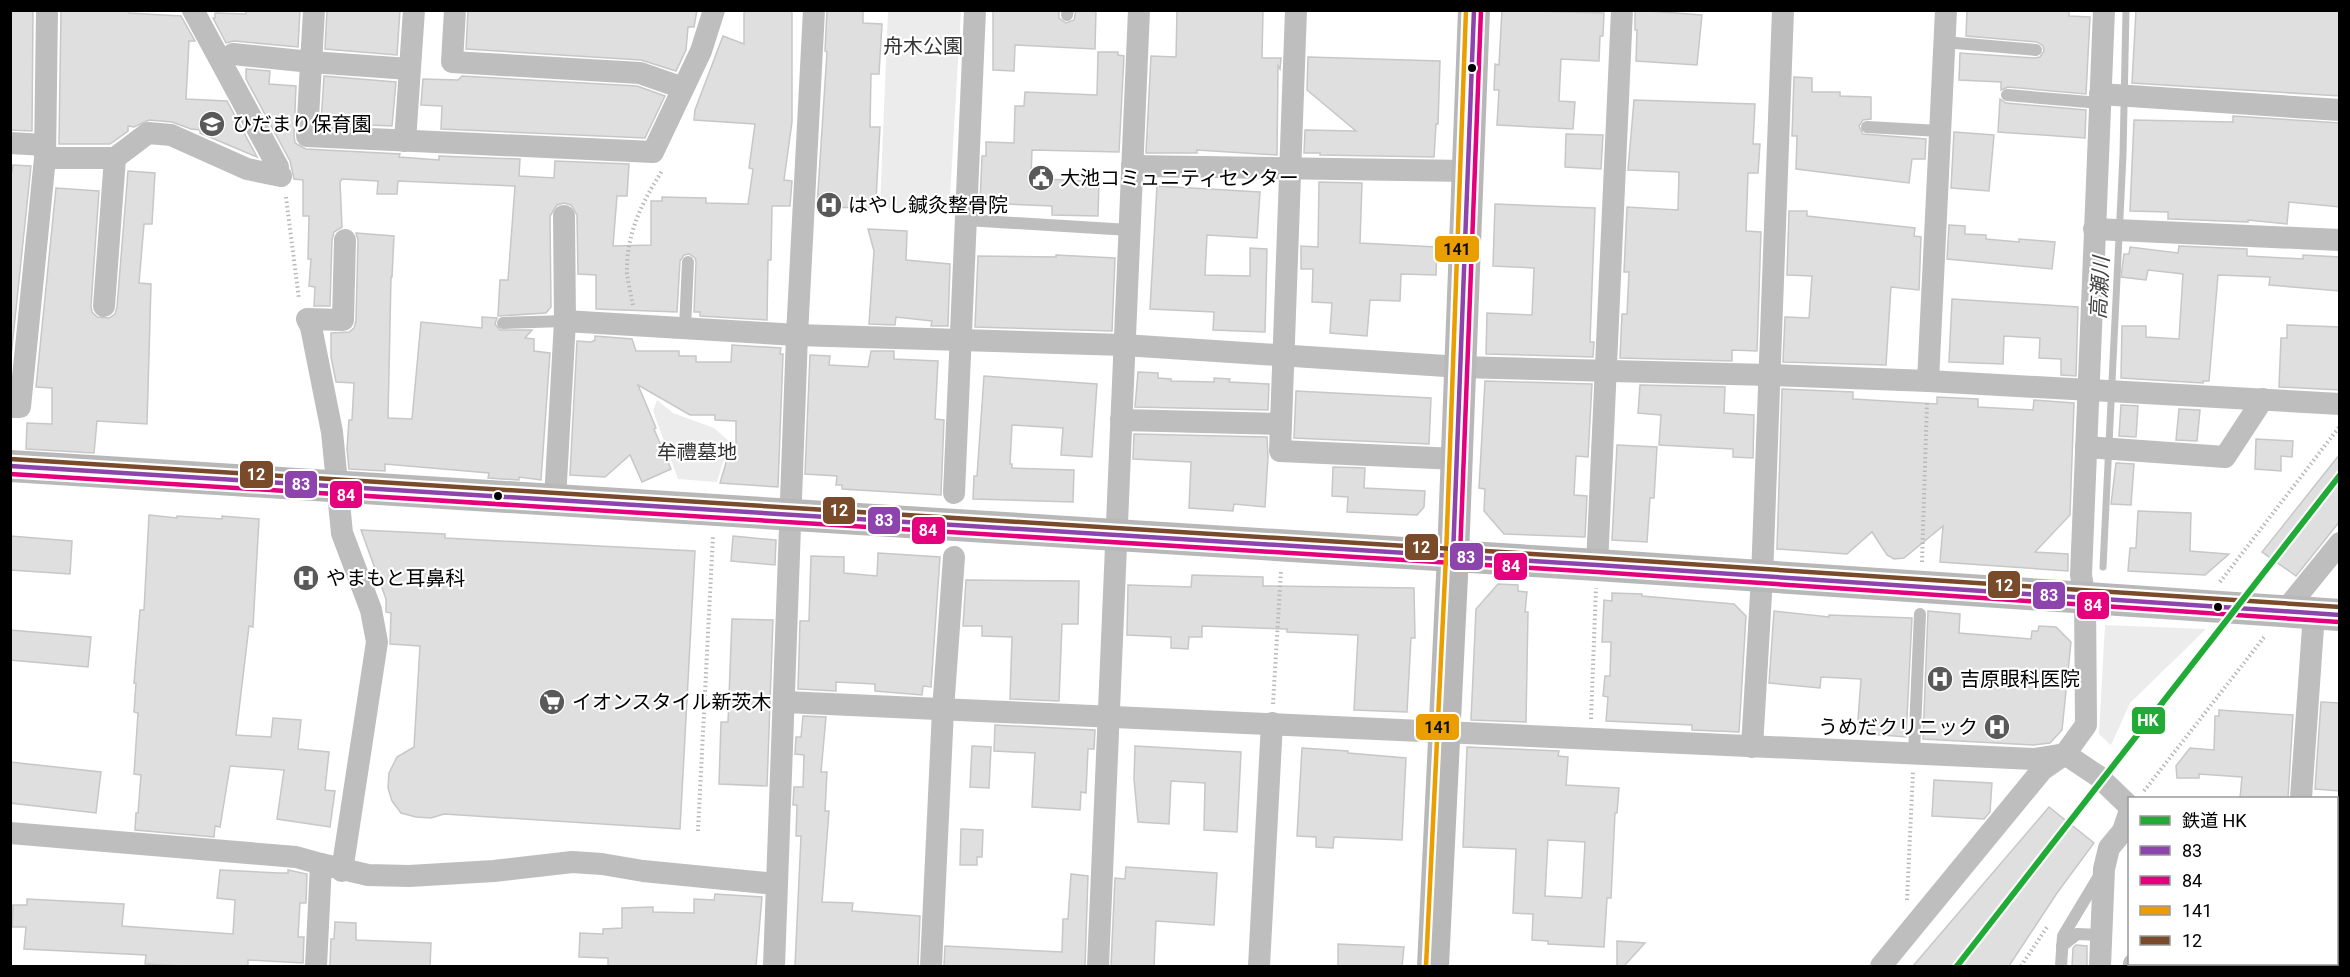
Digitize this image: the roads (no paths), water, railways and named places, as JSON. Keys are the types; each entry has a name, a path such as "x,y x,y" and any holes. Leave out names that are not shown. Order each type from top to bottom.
{"street":[{"path":"10,407 20,407 45,152 47,10"},
{"path":"10,143 45,152 115,158 148,133 171,135 247,169 279,171 193,10"},
{"path":"314,10 307,136 653,152 701,51 714,10"},
{"path":"405,141 414,10"},
{"path":"455,10 452,62 640,73 683,88"},
{"path":"774,966 797,335 814,10"},
{"path":"954,493 975,10"},
{"path":"1098,966 1138,10"},
{"path":"1296,10 1280,451 1457,459"},
{"path":"1433,966 1453,556 1474,10"},
{"path":"1598,565 1622,10"},
{"path":"1752,747 1762,577 1783,10"},
{"path":"1928,381 1946,10"},
{"path":"1881,966 2042,770 2065,754 2086,725 2085,599 2081,575 2100,448 2110,230 2111,97 2104,10"},
{"path":"233,54 409,69"},
{"path":"2111,97 2340,110"},
{"path":"104,306 115,158"},
{"path":"1132,166 1468,171"},
{"path":"555,500 565,321 564,216"},
{"path":"2110,230 2340,240"},
{"path":"315,966 331,867 377,642 371,610 342,532 332,432 311,327 307,319 343,320 345,240"},
{"path":"565,321 797,335 1124,345 1461,367 1928,381 2340,404"},
{"path":"2100,448 2225,457 2263,399"},
{"path":"1121,420 1281,424"},
{"path":"10,466 1598,565 2313,613"},
{"path":"2301,797 2313,613 2340,543"},
{"path":"932,966 943,710 954,557"},
{"path":"785,702 2034,759 2065,754 2098,776 2128,807"},
{"path":"1259,966 1272,723"},
{"path":"2100,966 2104,869 2109,848 2123,831 2128,815"},
{"path":"10,833 296,857 368,875 409,876 582,863 776,884"}],"lane":[{"path":"1944,42 2036,50"},
{"path":"2007,95 2111,97"},
{"path":"1867,126 1940,131"},
{"path":"966,220 1129,230"},
{"path":"685,328 688,262"},
{"path":"503,323 565,321"},
{"path":"1914,753 1920,614"},
{"path":"2061,966 2062,936 2104,869"},
{"path":"2062,946 2077,934 2101,935"}],"waterway":[{"name":"高瀬川","path":"2103,567 2123,155 2126,10"}],"rail line":[{"name":"HK","path":"1957,966 2340,475"}],"place":[{"name":"ひだまり保育園","path":"212,124"},
{"name":"大池コミュニティセンター","path":"1041,178"},
{"name":"はやし鍼灸整骨院","path":"829,205"},
{"name":"やまもと耳鼻科","path":"306,578"},
{"name":"吉原眼科医院","path":"1940,679"},
{"name":"イオンスタイル新茨木","path":"552,702"},
{"name":"うめだクリニック","path":"1997,727"}],"park label":[{"name":"舟木公園","path":"923,46"},
{"name":"牟禮墓地","path":"697,452"}]}
